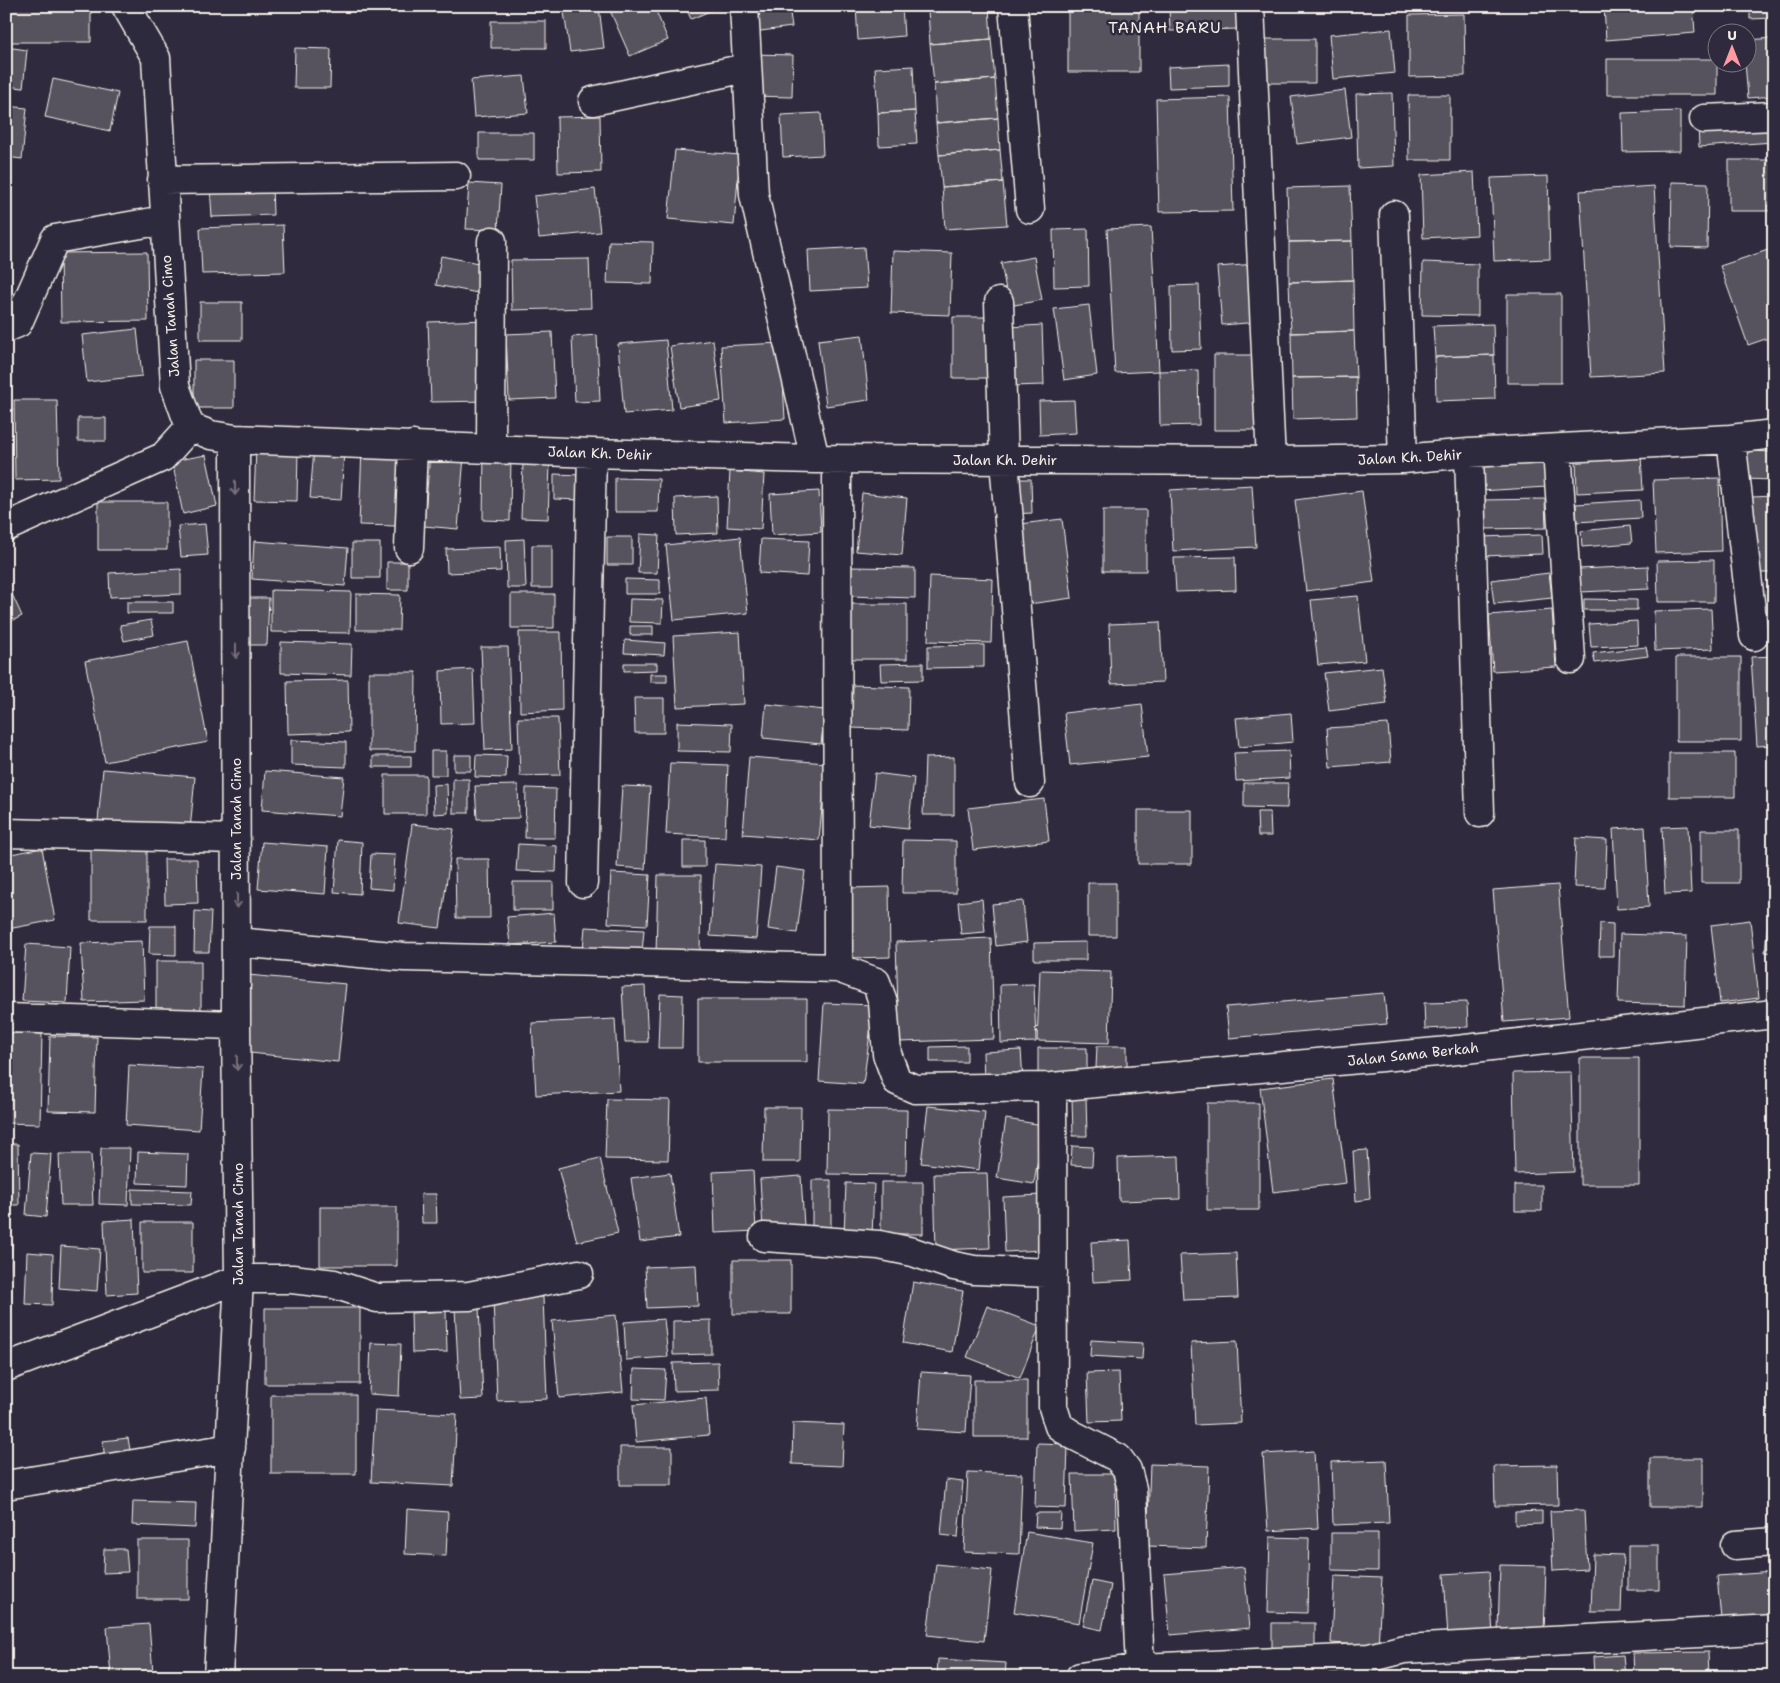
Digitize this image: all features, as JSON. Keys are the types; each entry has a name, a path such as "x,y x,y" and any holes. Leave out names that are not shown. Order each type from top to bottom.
{"street":[{"name":"Jalan Tanah Cimo","path":"126,6 156,58 175,386 190,426"},
{"path":"237,942 404,957 838,968 826,459 754,195 744,6"},
{"path":"1013,6 1030,208"},
{"path":"1250,6 1271,461"},
{"path":"593,101 746,68"},
{"path":"1704,119 1774,116"},
{"path":"162,180 456,176"},
{"path":"1394,215 1403,459"},
{"path":"6,328 18,323 55,239 164,220"},
{"path":"491,449 492,241"},
{"path":"999,302 1004,460 1030,783"},
{"path":"6,527 162,457 190,426 211,435 235,439"},
{"name":"Jalan Kh. Dehir","path":"235,439 592,453 826,459 1271,461 1403,459 1469,453 1731,439 1774,434"},
{"name":"Jalan Tanah Cimo","path":"218,1677 239,1279 236,1025 235,439"},
{"path":"1731,439 1754,636"},
{"path":"410,548 414,445"},
{"path":"1557,449 1571,659"},
{"path":"583,883 592,453"},
{"path":"1469,453 1480,813"},
{"path":"6,833 236,839"},
{"name":"Jalan Sama Berkah","path":"838,968 876,982 882,1002 887,1054 897,1080 915,1089 1052,1087 1448,1051 1774,1014"},
{"path":"6,1018 236,1025"},
{"path":"1052,1087 1053,1406 1059,1426 1118,1458 1128,1470 1132,1489 1143,1672"},
{"path":"764,1238 878,1245 913,1252 954,1266 974,1270 1053,1273"},
{"path":"6,1367 239,1279 292,1279 334,1284 377,1298 469,1296 579,1274"},
{"path":"6,1485 231,1448"},
{"path":"1735,1545 1774,1542"},
{"path":"1080,1677 1369,1658 1404,1649 1774,1628"}],"building":[{"path":"8,6 91,6 91,42 8,42"},
{"path":"608,6 654,6 668,40 630,56"},
{"path":"685,6 722,6 691,19"},
{"path":"750,6 789,6 792,27 753,32"},
{"path":"856,6 902,6 904,36 858,40"},
{"path":"989,6 991,39 930,44 928,9"},
{"path":"1068,6 1139,6 1139,72 1068,72"},
{"path":"1169,6 1237,6 1238,29 1170,31"},
{"path":"1604,6 1693,6 1695,33 1606,40"},
{"path":"1707,6 1731,6 1731,10 1707,11"},
{"path":"1750,6 1774,6 1774,18 1750,19"},
{"path":"599,7 604,48 570,52 564,12"},
{"path":"1464,14 1465,76 1409,77 1409,15"},
{"path":"491,21 546,21 546,48 491,48"},
{"path":"1391,29 1395,73 1333,79 1329,35"},
{"path":"1774,38 1774,96 1748,98 1746,72 1758,72 1758,39"},
{"path":"991,39 995,79 934,84 930,44"},
{"path":"1258,39 1315,39 1315,83 1258,83"},
{"path":"6,47 27,50 23,88 6,86"},
{"path":"295,48 331,49 330,88 294,88"},
{"path":"752,54 793,55 792,97 750,96"},
{"path":"1607,59 1708,59 1708,72 1717,72 1717,95 1607,95"},
{"path":"1229,64 1229,86 1169,88 1168,67"},
{"path":"913,66 915,111 878,113 875,68"},
{"path":"524,76 528,113 474,117 471,80"},
{"path":"53,79 118,93 110,131 45,117"},
{"path":"995,79 998,118 936,123 934,84"},
{"path":"1345,90 1351,137 1297,144 1291,97"},
{"path":"1392,93 1394,166 1358,168 1356,94"},
{"path":"1408,95 1450,95 1450,160 1409,160"},
{"path":"1230,97 1233,211 1159,212 1156,99"},
{"path":"6,106 27,108 22,159 6,157"},
{"path":"915,111 917,144 879,146 878,113"},
{"path":"1680,111 1680,151 1623,152 1622,113"},
{"path":"821,113 823,155 783,157 781,115"},
{"path":"600,116 601,172 558,173 557,117"},
{"path":"998,118 1000,150 939,155 936,123"},
{"path":"1774,118 1774,142 1699,147 1698,123"},
{"path":"479,133 534,133 534,160 479,160"},
{"path":"675,150 740,155 734,225 668,219"},
{"path":"1000,150 1003,182 942,187 939,155"},
{"path":"1729,160 1774,160 1774,211 1729,211"},
{"path":"1474,172 1477,235 1423,238 1421,175"},
{"path":"1548,176 1550,259 1494,261 1491,178"},
{"path":"1003,182 1007,225 945,229 942,187"},
{"path":"1672,182 1708,183 1707,248 1671,247"},
{"path":"469,183 501,185 498,230 466,229"},
{"path":"272,184 273,215 212,217 210,186"},
{"path":"1350,186 1352,241 1289,242 1287,188"},
{"path":"1654,186 1665,373 1591,377 1580,191"},
{"path":"595,189 600,232 539,238 534,196"},
{"path":"283,225 285,272 202,274 200,228"},
{"path":"1151,227 1159,371 1115,373 1107,229"},
{"path":"1088,229 1089,286 1054,287 1053,230"},
{"path":"609,241 653,242 652,284 607,283"},
{"path":"1352,241 1353,280 1289,282 1289,242"},
{"path":"864,247 867,288 810,291 808,250"},
{"path":"1774,248 1774,336 1748,345 1720,266"},
{"path":"893,251 952,253 950,315 891,313"},
{"path":"147,252 148,321 61,322 60,253"},
{"path":"441,256 489,265 483,294 436,285"},
{"path":"1034,257 1042,300 1009,306 1001,263"},
{"path":"589,259 591,308 512,310 511,260"},
{"path":"1423,262 1478,264 1478,316 1422,315"},
{"path":"1256,264 1260,322 1222,325 1217,267"},
{"path":"1353,280 1354,331 1291,333 1289,282"},
{"path":"1199,285 1201,349 1172,350 1171,286"},
{"path":"1507,294 1561,294 1561,383 1507,383"},
{"path":"200,302 242,302 242,340 200,340"},
{"path":"1089,305 1097,375 1064,380 1054,309"},
{"path":"953,317 991,317 991,378 953,378"},
{"path":"487,320 489,401 431,402 428,322"},
{"path":"1493,324 1494,355 1435,357 1433,326"},
{"path":"1042,325 1044,385 1011,386 1010,327"},
{"path":"137,329 142,376 87,382 82,335"},
{"path":"1354,331 1356,377 1292,378 1291,333"},
{"path":"552,332 555,398 509,400 506,334"},
{"path":"597,335 600,401 575,402 572,337"},
{"path":"862,335 869,400 826,406 818,340"},
{"path":"666,340 672,410 624,414 618,344"},
{"path":"713,340 721,401 679,407 670,346"},
{"path":"781,343 785,419 726,423 721,346"},
{"path":"1214,355 1259,355 1259,430 1214,430"},
{"path":"1494,355 1495,399 1436,401 1435,357"},
{"path":"194,360 234,360 234,408 194,408"},
{"path":"1198,370 1199,425 1160,426 1159,371"},
{"path":"1356,377 1357,417 1293,419 1292,378"},
{"path":"14,400 57,400 59,479 15,480"},
{"path":"1074,400 1076,433 1040,435 1039,401"},
{"path":"78,418 106,418 106,441 78,441"},
{"path":"256,448 298,449 297,501 254,500"},
{"path":"362,448 400,450 397,526 359,525"},
{"path":"314,449 344,451 341,500 310,498"},
{"path":"1746,451 1774,452 1774,480 1744,479"},
{"path":"430,453 464,456 458,529 424,526"},
{"path":"484,453 511,454 510,521 483,520"},
{"path":"1545,453 1547,487 1480,491 1478,457"},
{"path":"206,455 217,506 183,514 172,461"},
{"path":"1641,456 1643,490 1577,493 1576,459"},
{"path":"523,463 550,464 548,519 521,518"},
{"path":"730,471 764,474 761,529 727,527"},
{"path":"554,474 582,475 581,500 554,499"},
{"path":"615,478 659,479 658,512 615,512"},
{"path":"1719,478 1721,551 1656,553 1653,480"},
{"path":"1011,479 1031,479 1032,513 1011,514"},
{"path":"1252,485 1256,547 1173,551 1170,490"},
{"path":"819,491 821,532 772,535 770,494"},
{"path":"1362,491 1374,582 1306,591 1295,500"},
{"path":"862,493 907,498 902,555 856,551"},
{"path":"717,496 718,533 676,535 675,498"},
{"path":"1774,496 1774,573 1753,573 1752,497"},
{"path":"1545,499 1546,528 1482,529 1482,500"},
{"path":"1640,500 1641,518 1577,522 1576,504"},
{"path":"98,502 167,502 167,550 98,550"},
{"path":"1103,510 1146,510 1146,571 1103,571"},
{"path":"1062,519 1072,598 1022,605 1012,525"},
{"path":"205,524 208,555 181,557 178,526"},
{"path":"1630,526 1632,543 1582,547 1581,531"},
{"path":"640,534 659,535 657,573 638,573"},
{"path":"1542,535 1543,554 1480,556 1480,537"},
{"path":"607,537 632,537 632,565 607,565"},
{"path":"740,537 748,613 674,620 666,545"},
{"path":"524,539 526,588 507,588 506,540"},
{"path":"761,539 809,541 807,576 759,573"},
{"path":"254,541 348,548 345,586 252,579"},
{"path":"352,543 380,543 380,578 352,578"},
{"path":"532,545 552,545 552,588 532,588"},
{"path":"500,547 501,571 447,573 446,549"},
{"path":"1235,557 1236,590 1176,592 1174,558"},
{"path":"1714,560 1714,602 1658,602 1657,561"},
{"path":"387,562 408,562 408,590 387,590"},
{"path":"1648,566 1649,589 1580,592 1578,569"},
{"path":"849,567 915,568 915,598 848,596"},
{"path":"181,569 181,594 110,597 109,573"},
{"path":"1549,573 1552,598 1494,604 1491,580"},
{"path":"930,576 993,579 991,643 928,641"},
{"path":"625,579 660,580 660,594 625,594"},
{"path":"6,581 22,616 6,624"},
{"path":"271,590 351,592 350,633 271,632"},
{"path":"356,594 400,595 399,630 356,630"},
{"path":"511,594 554,594 554,628 511,628"},
{"path":"1358,596 1365,661 1318,665 1311,600"},
{"path":"243,598 269,598 267,645 242,645"},
{"path":"630,599 663,600 662,623 629,622"},
{"path":"1584,599 1637,600 1637,610 1584,610"},
{"path":"127,602 173,602 173,613 127,613"},
{"path":"844,604 907,604 907,659 844,659"},
{"path":"1711,609 1713,649 1655,651 1654,611"},
{"path":"1552,610 1556,667 1493,671 1489,615"},
{"path":"151,620 154,635 124,641 120,625"},
{"path":"1637,621 1638,645 1591,647 1589,624"},
{"path":"1160,622 1163,682 1111,684 1109,624"},
{"path":"630,626 653,626 653,635 630,635"},
{"path":"519,632 561,632 562,710 520,712"},
{"path":"740,632 744,704 677,707 673,636"},
{"path":"625,640 665,643 664,655 624,653"},
{"path":"188,641 208,742 105,762 85,661"},
{"path":"281,642 352,644 351,675 281,673"},
{"path":"984,645 984,667 928,668 928,646"},
{"path":"481,647 508,647 512,749 485,750"},
{"path":"1646,647 1648,656 1595,663 1593,653"},
{"path":"1774,656 1774,745 1757,746 1751,657"},
{"path":"1676,657 1741,657 1741,741 1676,741"},
{"path":"624,663 657,663 657,670 624,671"},
{"path":"923,663 923,680 881,681 880,664"},
{"path":"1382,667 1387,704 1329,711 1324,673"},
{"path":"473,669 475,723 441,724 440,671"},
{"path":"369,672 416,672 415,751 369,751"},
{"path":"650,674 667,674 667,682 650,682"},
{"path":"348,680 349,732 288,734 287,681"},
{"path":"853,685 909,687 908,730 852,728"},
{"path":"634,698 664,698 664,733 635,733"},
{"path":"766,704 825,710 821,744 763,738"},
{"path":"1142,704 1148,757 1070,765 1064,713"},
{"path":"1291,713 1293,742 1239,747 1236,718"},
{"path":"518,718 558,718 560,775 520,776"},
{"path":"677,722 732,724 731,752 677,751"},
{"path":"1388,724 1391,762 1330,767 1327,728"},
{"path":"291,740 346,742 346,767 291,765"},
{"path":"431,751 446,751 446,775 431,775"},
{"path":"1289,751 1290,778 1236,781 1234,753"},
{"path":"1669,753 1735,753 1735,797 1669,797"},
{"path":"454,755 471,755 471,771 454,771"},
{"path":"476,755 507,756 506,778 475,777"},
{"path":"373,756 411,756 411,767 373,767"},
{"path":"749,757 826,763 819,840 743,834"},
{"path":"954,757 954,815 923,815 925,758"},
{"path":"670,763 728,765 725,837 666,834"},
{"path":"103,769 195,777 190,830 98,821"},
{"path":"265,771 344,777 340,816 262,810"},
{"path":"875,773 914,778 908,829 869,825"},
{"path":"385,775 426,775 426,814 385,814"},
{"path":"453,779 469,779 469,813 453,813"},
{"path":"1244,783 1288,783 1287,808 1244,807"},
{"path":"447,784 448,813 434,814 433,785"},
{"path":"518,785 519,818 477,819 475,786"},
{"path":"622,786 650,787 645,869 617,867"},
{"path":"526,788 556,789 555,838 525,838"},
{"path":"1044,799 1049,841 973,850 968,808"},
{"path":"1138,810 1192,810 1192,864 1138,864"},
{"path":"1257,812 1270,812 1271,836 1258,836"},
{"path":"412,824 454,829 440,928 399,923"},
{"path":"1688,826 1691,893 1665,894 1662,827"},
{"path":"1645,827 1649,907 1617,909 1613,829"},
{"path":"1701,830 1739,830 1739,883 1701,883"},
{"path":"1576,838 1607,840 1605,888 1574,887"},
{"path":"338,840 362,842 360,894 334,892"},
{"path":"683,840 705,840 705,867 683,867"},
{"path":"903,840 956,841 956,893 902,893"},
{"path":"91,841 147,841 147,920 91,920"},
{"path":"262,842 328,847 325,894 258,889"},
{"path":"518,844 557,846 556,872 516,871"},
{"path":"42,848 55,920 8,929 6,855"},
{"path":"371,854 395,855 393,890 369,888"},
{"path":"164,859 197,859 198,903 165,904"},
{"path":"455,859 489,859 490,918 456,918"},
{"path":"715,864 761,867 756,939 710,936"},
{"path":"776,867 805,871 797,933 768,929"},
{"path":"611,873 650,875 647,925 608,923"},
{"path":"658,875 701,875 700,956 656,955"},
{"path":"513,882 553,882 553,910 513,910"},
{"path":"1088,883 1116,883 1116,936 1088,936"},
{"path":"1558,885 1569,1017 1504,1022 1493,890"},
{"path":"889,887 890,957 850,958 849,888"},
{"path":"982,899 985,932 961,934 958,902"},
{"path":"1770,899 1774,899 1774,953 1765,952"},
{"path":"1023,901 1027,942 996,946 992,904"},
{"path":"195,911 211,912 209,952 194,952"},
{"path":"554,913 556,942 510,945 507,917"},
{"path":"1750,920 1759,998 1720,1003 1711,925"},
{"path":"1600,923 1613,924 1613,956 1599,956"},
{"path":"150,926 176,926 176,955 149,954"},
{"path":"585,927 644,930 642,952 583,949"},
{"path":"1620,934 1687,936 1685,1005 1618,1003"},
{"path":"991,938 994,1039 899,1042 896,942"},
{"path":"142,941 144,1000 84,1002 81,943"},
{"path":"1086,942 1086,960 1034,960 1034,943"},
{"path":"26,944 70,947 67,1003 22,1001"},
{"path":"156,961 201,961 201,1014 156,1014"},
{"path":"1040,970 1111,972 1109,1043 1037,1041"},
{"path":"248,975 346,984 338,1062 240,1052"},
{"path":"1034,984 1036,1042 1001,1043 1000,985"},
{"path":"645,986 648,1042 625,1042 622,987"},
{"path":"1384,993 1387,1024 1229,1038 1226,1007"},
{"path":"660,994 683,995 682,1048 658,1048"},
{"path":"698,999 807,999 807,1062 698,1062"},
{"path":"1467,1002 1468,1027 1425,1029 1424,1003"},
{"path":"824,1003 874,1005 863,1084 819,1081"},
{"path":"615,1019 619,1091 536,1095 532,1023"},
{"path":"6,1033 42,1034 40,1124 6,1123"},
{"path":"50,1036 97,1037 95,1112 48,1111"},
{"path":"967,1046 967,1062 930,1062 930,1047"},
{"path":"1097,1046 1127,1046 1127,1070 1096,1068"},
{"path":"1038,1048 1087,1048 1087,1075 1038,1075"},
{"path":"1021,1050 1023,1080 984,1081 983,1052"},
{"path":"1580,1058 1639,1058 1639,1185 1580,1185"},
{"path":"129,1065 203,1069 199,1130 126,1125"},
{"path":"1571,1072 1574,1172 1515,1174 1513,1073"},
{"path":"1333,1079 1346,1183 1273,1192 1260,1088"},
{"path":"1072,1097 1086,1097 1087,1136 1073,1136"},
{"path":"607,1099 670,1100 668,1160 605,1159"},
{"path":"1207,1103 1259,1103 1259,1210 1207,1210"},
{"path":"928,1106 985,1112 979,1170 921,1163"},
{"path":"764,1107 801,1107 800,1162 763,1162"},
{"path":"828,1109 907,1110 906,1175 827,1174"},
{"path":"1006,1119 1043,1125 1034,1184 997,1178"},
{"path":"9,1144 18,1144 19,1205 10,1205"},
{"path":"1072,1146 1093,1147 1092,1166 1071,1165"},
{"path":"101,1148 130,1148 128,1205 99,1204"},
{"path":"1367,1150 1370,1199 1356,1201 1353,1151"},
{"path":"138,1152 188,1154 187,1185 137,1183"},
{"path":"31,1153 51,1154 46,1217 26,1215"},
{"path":"59,1154 91,1154 93,1205 61,1205"},
{"path":"1179,1156 1180,1199 1119,1201 1118,1158"},
{"path":"600,1158 618,1233 577,1242 558,1168"},
{"path":"753,1170 756,1231 715,1233 713,1172"},
{"path":"670,1173 679,1237 640,1242 631,1178"},
{"path":"987,1173 990,1248 936,1250 934,1174"},
{"path":"801,1176 804,1226 763,1229 760,1179"},
{"path":"812,1180 831,1180 831,1228 812,1228"},
{"path":"881,1182 923,1182 923,1234 881,1234"},
{"path":"846,1183 874,1184 872,1237 844,1235"},
{"path":"1515,1185 1542,1185 1542,1211 1515,1211"},
{"path":"132,1189 192,1191 191,1205 132,1204"},
{"path":"421,1194 436,1194 437,1223 422,1223"},
{"path":"1041,1195 1043,1250 1005,1252 1003,1197"},
{"path":"320,1207 397,1207 397,1266 320,1266"},
{"path":"134,1219 137,1293 107,1295 104,1221"},
{"path":"142,1222 193,1222 193,1273 142,1273"},
{"path":"1130,1240 1132,1280 1093,1282 1091,1242"},
{"path":"6,1242 12,1242 8,1306 6,1306"},
{"path":"61,1246 100,1249 97,1291 59,1288"},
{"path":"27,1252 53,1254 52,1305 25,1304"},
{"path":"1236,1253 1238,1298 1183,1300 1180,1255"},
{"path":"733,1260 791,1260 791,1314 733,1314"},
{"path":"696,1265 698,1306 647,1308 645,1267"},
{"path":"913,1282 963,1291 952,1352 903,1343"},
{"path":"543,1297 547,1399 497,1401 493,1299"},
{"path":"987,1306 1040,1326 1020,1378 967,1357"},
{"path":"479,1307 483,1399 460,1400 455,1309"},
{"path":"265,1308 360,1308 360,1384 265,1384"},
{"path":"446,1311 447,1352 412,1353 411,1313"},
{"path":"616,1315 623,1392 559,1398 552,1321"},
{"path":"664,1319 668,1357 626,1360 624,1322"},
{"path":"711,1320 711,1354 673,1355 673,1321"},
{"path":"1091,1340 1143,1343 1142,1359 1090,1356"},
{"path":"1237,1341 1241,1423 1195,1425 1191,1343"},
{"path":"371,1343 401,1344 399,1396 369,1394"},
{"path":"718,1362 719,1390 674,1391 673,1363"},
{"path":"634,1369 666,1370 664,1400 633,1399"},
{"path":"921,1372 970,1375 966,1432 917,1429"},
{"path":"1119,1372 1121,1421 1089,1422 1087,1373"},
{"path":"974,1380 1027,1380 1027,1437 974,1437"},
{"path":"271,1395 356,1395 356,1474 271,1474"},
{"path":"706,1398 709,1435 636,1442 633,1405"},
{"path":"375,1410 457,1414 453,1486 371,1482"},
{"path":"793,1423 844,1425 842,1466 792,1464"},
{"path":"128,1438 132,1462 105,1463 103,1441"},
{"path":"1037,1443 1068,1444 1066,1508 1035,1507"},
{"path":"620,1447 672,1447 672,1485 620,1485"},
{"path":"1314,1451 1318,1528 1268,1531 1263,1454"},
{"path":"1650,1458 1703,1458 1703,1507 1650,1507"},
{"path":"1386,1460 1389,1523 1333,1525 1331,1462"},
{"path":"1150,1464 1209,1466 1206,1548 1147,1546"},
{"path":"1557,1465 1558,1505 1495,1506 1494,1466"},
{"path":"968,1472 1022,1474 1019,1554 964,1552"},
{"path":"1072,1474 1115,1474 1116,1529 1074,1531"},
{"path":"946,1480 963,1482 958,1537 941,1535"},
{"path":"133,1501 196,1503 195,1528 132,1525"},
{"path":"407,1509 448,1512 446,1556 405,1554"},
{"path":"1584,1510 1587,1569 1553,1571 1550,1511"},
{"path":"1542,1511 1542,1524 1515,1525 1515,1512"},
{"path":"1036,1513 1061,1513 1060,1528 1035,1527"},
{"path":"1027,1532 1093,1543 1079,1623 1014,1612"},
{"path":"1331,1533 1378,1533 1378,1571 1331,1570"},
{"path":"1270,1537 1309,1538 1307,1613 1268,1612"},
{"path":"137,1540 188,1540 188,1599 137,1599"},
{"path":"1628,1545 1659,1545 1659,1590 1628,1590"},
{"path":"104,1549 126,1549 128,1572 103,1573"},
{"path":"1593,1554 1623,1555 1621,1612 1591,1612"},
{"path":"936,1564 992,1570 984,1641 927,1635"},
{"path":"1500,1565 1546,1566 1544,1634 1498,1633"},
{"path":"1244,1567 1250,1628 1170,1635 1164,1574"},
{"path":"1489,1571 1493,1635 1448,1638 1444,1574"},
{"path":"1774,1572 1774,1615 1721,1619 1717,1576"},
{"path":"1334,1576 1382,1578 1378,1646 1331,1643"},
{"path":"1092,1581 1111,1585 1102,1630 1083,1626"},
{"path":"1272,1623 1315,1623 1315,1659 1272,1659"},
{"path":"149,1624 153,1673 111,1676 107,1627"},
{"path":"1708,1652 1709,1677 1634,1677 1633,1653"},
{"path":"1623,1655 1625,1677 1594,1677 1593,1657"},
{"path":"938,1659 1006,1663 1005,1677 937,1677"}],"district":[{"name":"TANAH BARU","path":"1165,27"}]}
